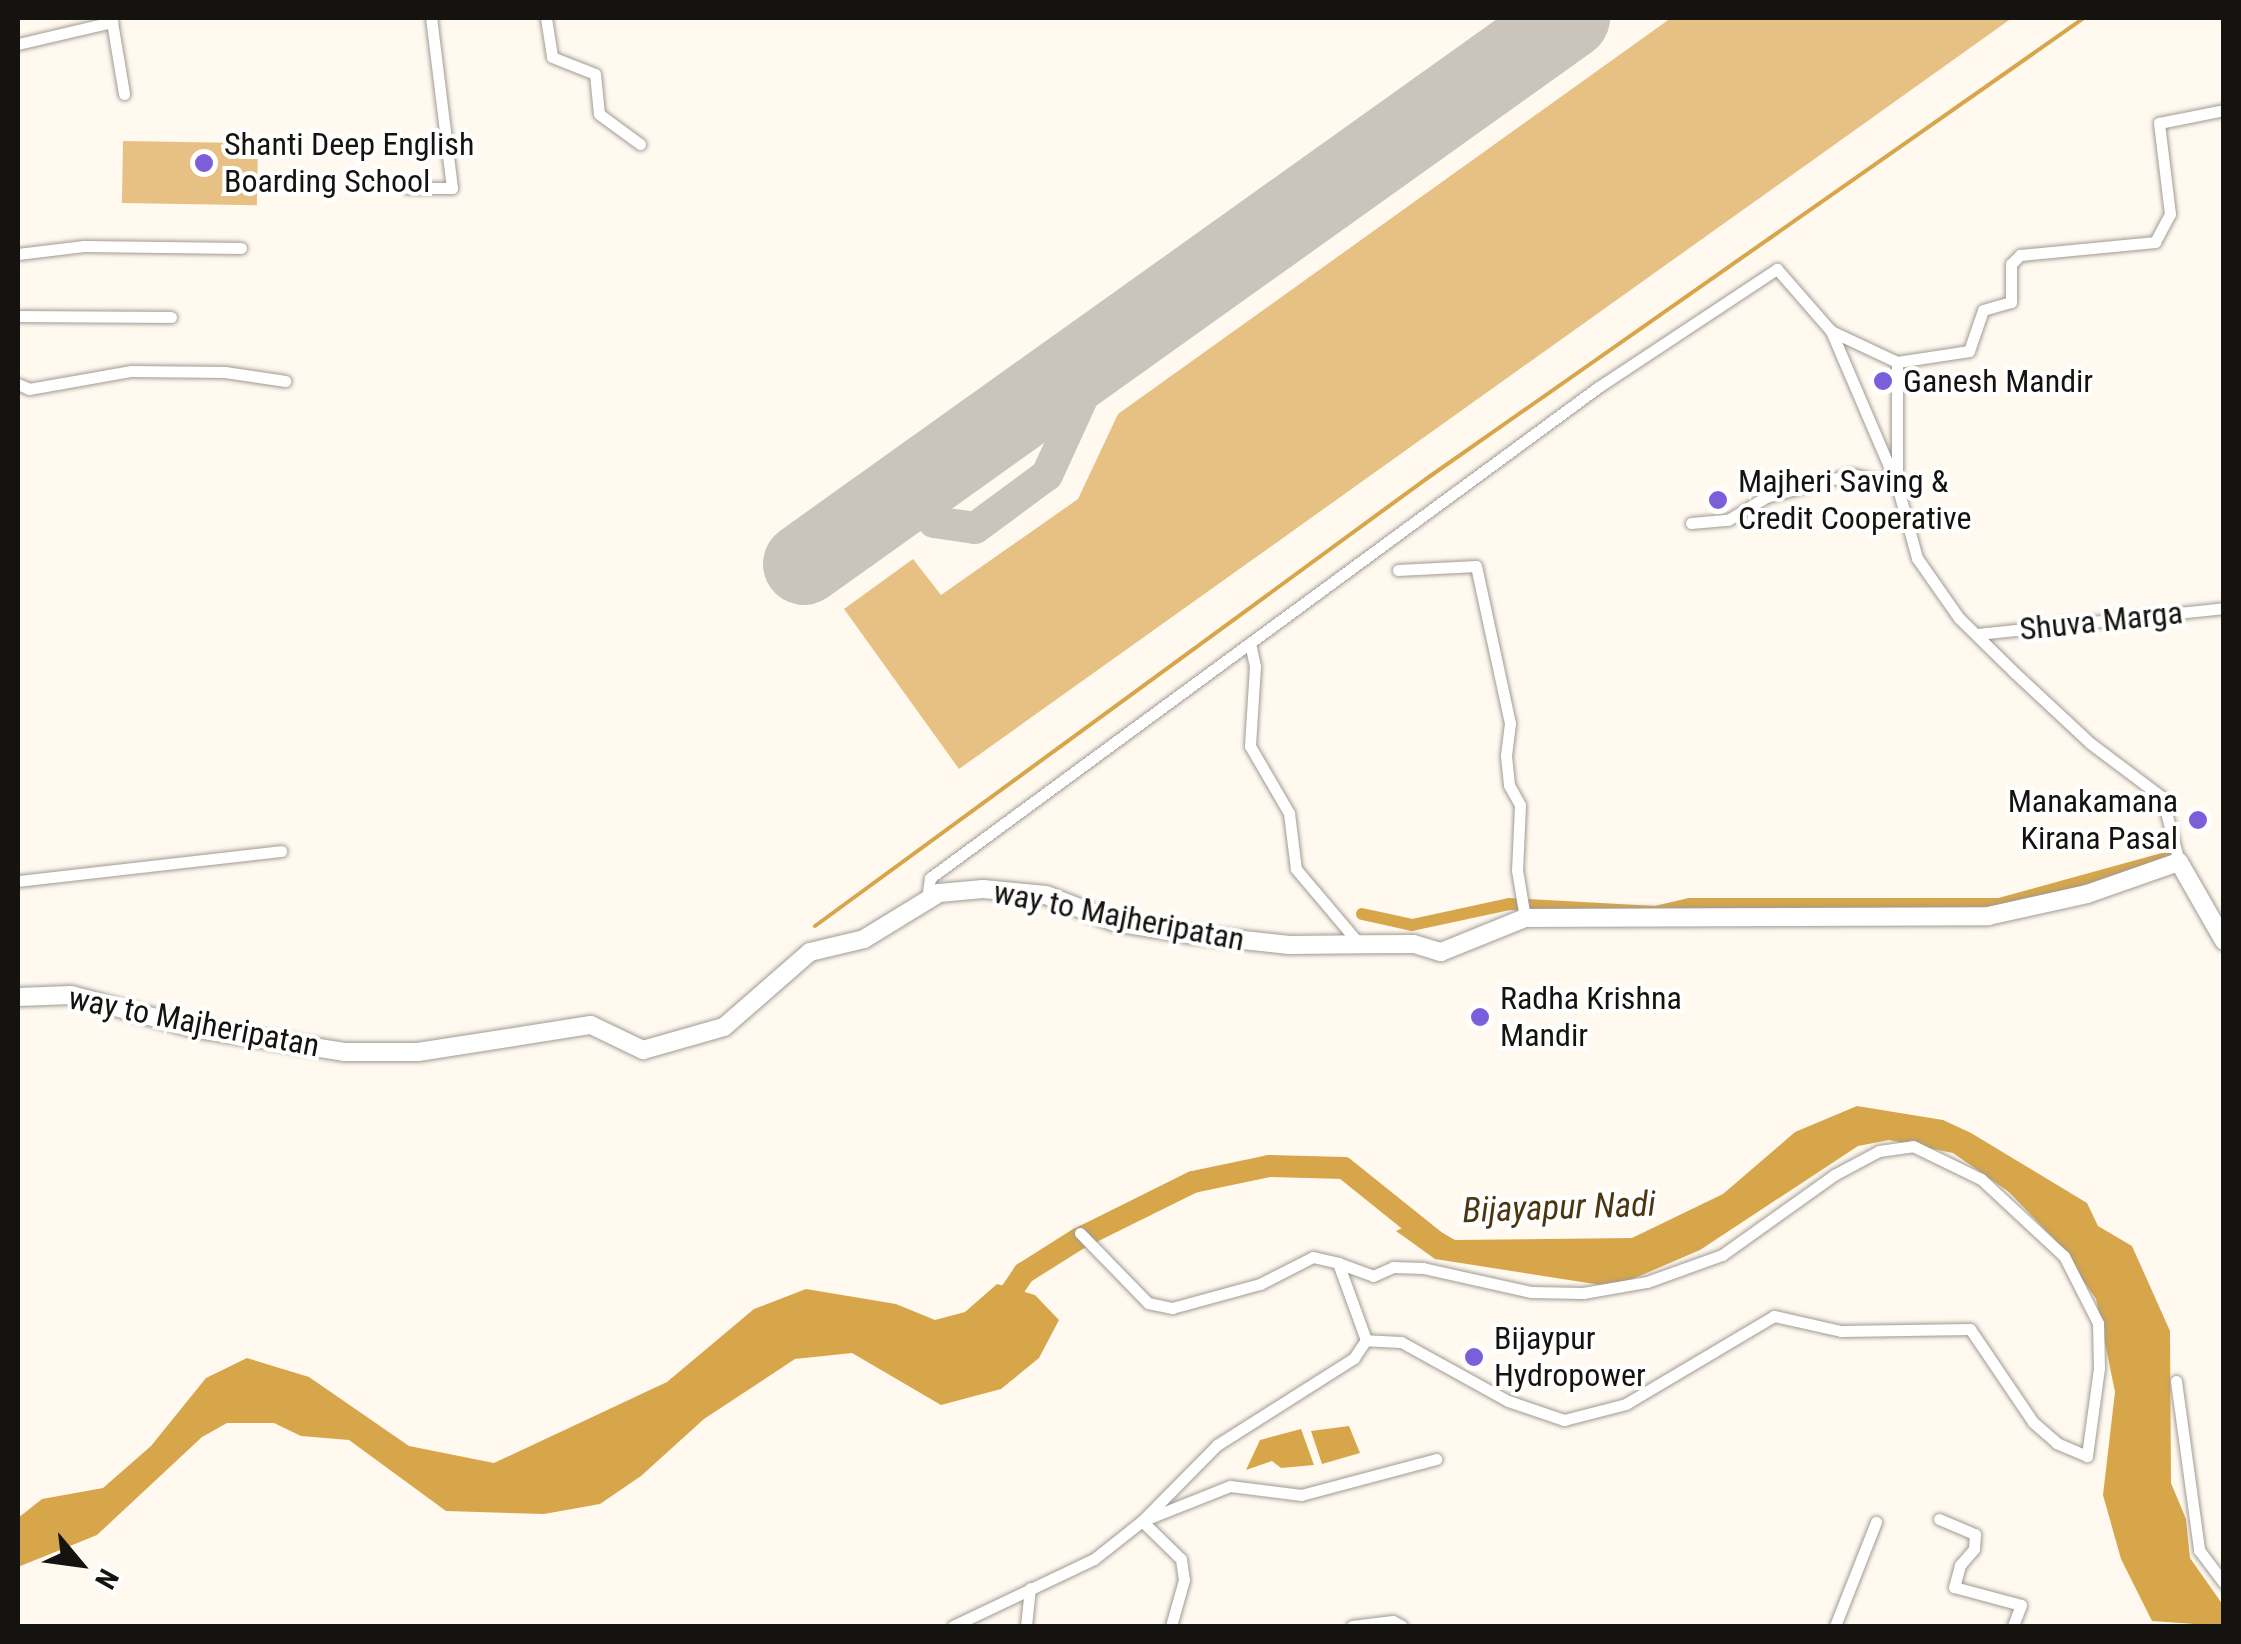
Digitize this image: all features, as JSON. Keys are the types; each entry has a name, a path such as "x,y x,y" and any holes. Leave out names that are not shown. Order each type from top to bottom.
{"main road":[{"name":"way to Majheripatan","path":"18,997 71,994 193,1028 344,1052 418,1052 591,1025 643,1050 724,1027 810,952 864,939 927,899 952,890 1015,889 1114,922 1188,934 1289,946 1356,940 1441,952 1525,918 1988,916 2087,894 2179,862"},
{"path":"2179,862 2224,941"}],"street":[{"path":"408,188 452,188 431,18"},
{"path":"546,18 552,58 595,74 599,114 640,144"},
{"path":"18,44 112,22 124,94"},
{"path":"1831,331 1898,362 1969,350 1983,310 2012,302 2010,264 2020,256 2155,242 2170,214 2159,123 2224,110"},
{"path":"18,254 84,246 241,248"},
{"path":"927,899 930,878 1597,388 1773,271 1782,272 1831,331 1897,485 1917,558 1978,634 2090,744 2162,797 2179,862"},
{"path":"18,316 171,317"},
{"path":"1897,485 1898,362"},
{"path":"18,384 29,389 132,371 225,372 285,381"},
{"path":"1691,522 1728,520 1766,497 1852,474 1897,485"},
{"path":"1398,570 1476,566 1510,723 1506,756 1509,785 1520,805 1517,870 1525,918"},
{"name":"Shuva Marga","path":"1978,634 2224,608"},
{"path":"1250,643 1255,666 1250,746 1289,813 1296,869 1356,940"},
{"path":"18,881 281,851"},
{"path":"1082,1236 1148,1303 1172,1308 1260,1284 1314,1257 1373,1276 1393,1267 1424,1268 1531,1292 1583,1293 1647,1282 1722,1254 1864,1159 1913,1146 1981,1179 2064,1256 2098,1323 2099,1368 2086,1456 2058,1444 2033,1422 1970,1330 1841,1331 1774,1316 1626,1404 1564,1420 1508,1401 1401,1342 1366,1340"},
{"path":"1338,1262 1366,1340"},
{"path":"953,1626 1094,1559 1142,1521 1217,1445 1354,1358 1366,1340"},
{"path":"2176,1381 2199,1550 2224,1584"},
{"path":"1142,1521 1230,1486 1301,1494 1436,1459"},
{"path":"1939,1519 1975,1534 1974,1549 1960,1565 1954,1587 2021,1606 2013,1626"},
{"path":"1142,1521 1181,1558 1184,1580 1171,1626"},
{"path":"1835,1626 1876,1522"},
{"path":"1026,1626 1030,1588"},
{"path":"1352,1626 1393,1621 1402,1626"}],"shaded area":[{"path":"1671,18 2012,18 959,769 844,609 913,559 941,595 1078,499 1118,414"},
{"path":"123,141 258,143 257,205 122,203"},
{"path":"1857,1106 1943,1120 1971,1133 2087,1203 2098,1226 2132,1246 2170,1331 2171,1483 2186,1519 2190,1558 2223,1605 2223,1626 2152,1621 2121,1559 2103,1495 2115,1392 2096,1299 2052,1237 2009,1192 1953,1153 1889,1140 1858,1146 1700,1250 1614,1287 1435,1259 1396,1231 1420,1220 1455,1240 1632,1238 1723,1194 1795,1132"},
{"path":"997,1284 1035,1295 1059,1320 1039,1358 1001,1389 941,1405 852,1353 795,1359 704,1419 641,1476 600,1504 544,1514 446,1511 349,1440 301,1436 274,1423 227,1423 202,1437 97,1535 18,1567 18,1518 42,1499 103,1488 151,1446 206,1378 247,1358 309,1377 409,1446 494,1463 667,1382 754,1309 806,1289 896,1304 935,1320 965,1312"},
{"path":"1349,1426 1360,1453 1322,1464 1311,1431"},
{"path":"1301,1429 1314,1465 1281,1468 1272,1461 1246,1470 1260,1440"}],"waterway":[{"path":"815,926 1426,479 2084,18"},
{"path":"1362,914 1412,925 1509,904 1655,912 1690,904 1999,904 2170,857"},
{"name":"Bijayapur Nadi","path":"999,1310 1024,1273 1078,1239 1193,1182 1269,1166 1344,1168 1436,1242"}],"taxiway":[{"path":"1004,421 941,438 923,451 914,467 913,496 934,522 975,528 1047,475 1096,368 1132,330"}],"runway":[{"path":"804,564 1569,18"}],"place":[{"name":"Shanti Deep English Boarding School","path":"204,163"},
{"name":"Ganesh Mandir","path":"1883,381"},
{"name":"Majheri Saving & Credit Cooperative","path":"1718,500"},
{"name":"Manakamana Kirana Pasal","path":"2198,820"},
{"name":"Radha Krishna Mandir","path":"1480,1017"},
{"name":"Bijaypur Hydropower","path":"1474,1357"}]}
